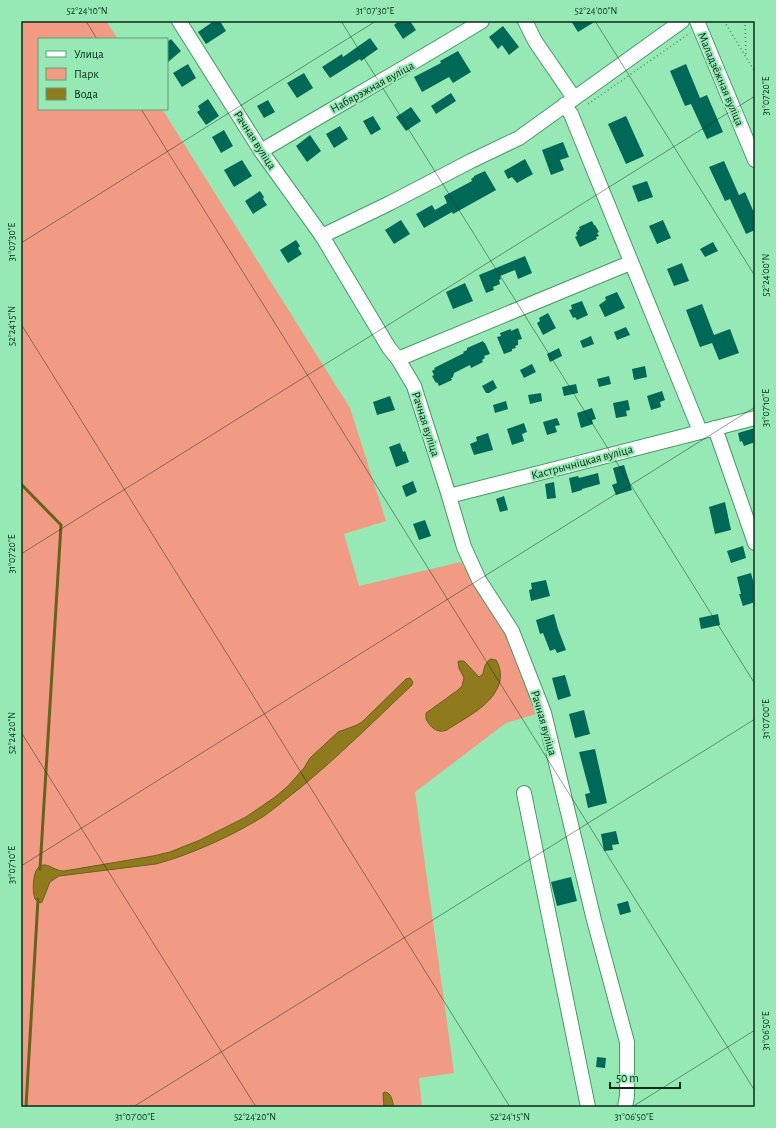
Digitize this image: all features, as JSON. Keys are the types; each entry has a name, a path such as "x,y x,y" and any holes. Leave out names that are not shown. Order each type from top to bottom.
{"street":[{"name":"Набярэжная вуліца","path":"261,151 426,56 482,21"},
{"path":"525,21 569,102 571,114 630,263 700,431"},
{"path":"322,236 519,138 682,21"},
{"name":"Рачная вуліца","path":"183,22 261,151 322,236 389,348 398,359 414,386 467,554 479,580 512,631 544,713 594,920 627,1042 627,1096 625,1107"},
{"name":"Маладзёжная вуліца","path":"698,23 755,160"},
{"path":"398,359 630,263"},
{"name":"Кастрычніцкая вуліца","path":"449,496 755,418"},
{"path":"715,428 755,543"},
{"path":"524,793 588,1107"}],"path":[{"path":"724,21 755,72"},
{"path":"745,21 746,58"},
{"path":"588,104 698,23"}],"green space":[{"path":"21,21 106,21 117,38 38,38 38,110 163,110 350,408 386,521 344,534 359,586 461,562 507,634 536,714 506,723 415,792 454,1073 419,1078 422,1107 21,1107"}],"water":[{"path":"490,659 496,660 500,672 500,681 492,697 478,710 447,730 440,731 434,729 426,719 426,713 462,686 464,678 458,662 464,661 479,677 483,674 485,665"},
{"path":"410,678 413,682 412,685 343,751 300,788 264,816 226,837 197,850 156,864 59,876 50,882 42,902 40,903 35,899 33,885 35,874 39,866 48,866 64,871 170,852 200,840 246,817 288,786 304,768 310,758 338,732 362,722 406,679"},
{"path":"385,1092 389,1094 394,1107 384,1107 383,1093"}],"building":[{"path":"214,21 220,21 226,31 206,44 198,32"},
{"path":"399,21 410,21 416,30 403,39 394,25"},
{"path":"571,21 596,21 578,32"},
{"path":"503,26 519,47 509,55 502,45 498,49 489,37"},
{"path":"370,38 378,49 361,61 360,59 330,78 322,67 342,54 343,57"},
{"path":"171,39 181,51 168,62 168,41"},
{"path":"458,51 471,72 453,83 449,77 422,92 414,77 441,63 440,61"},
{"path":"188,64 196,78 182,87 173,73"},
{"path":"686,64 700,98 707,95 723,132 707,139 691,104 685,106 670,71"},
{"path":"304,73 313,88 297,98 287,83"},
{"path":"451,93 456,101 436,114 431,106"},
{"path":"208,99 219,116 206,125 197,112 200,110 198,106"},
{"path":"268,100 275,112 264,118 257,106"},
{"path":"411,107 421,121 406,131 396,117"},
{"path":"373,116 381,129 371,135 363,121"},
{"path":"626,116 644,156 626,164 608,124"},
{"path":"340,126 348,139 334,148 326,134"},
{"path":"224,130 233,146 221,153 212,137"},
{"path":"310,135 321,151 307,162 296,146"},
{"path":"563,142 569,157 560,160 564,170 551,175 542,150"},
{"path":"525,159 533,174 517,183 512,177 508,179 504,171"},
{"path":"242,160 252,176 234,187 224,170"},
{"path":"724,161 739,195 745,192 755,215 755,230 746,234 730,199 725,201 709,167"},
{"path":"485,171 496,190 424,228 416,214 432,205 435,210 447,203 444,196 472,181 471,179 474,176"},
{"path":"647,181 653,197 638,202 632,186"},
{"path":"260,191 267,205 253,214 245,201"},
{"path":"401,220 410,234 394,244 385,230"},
{"path":"663,220 671,238 657,244 649,226"},
{"path":"592,221 599,232 597,233 599,236 596,237 597,239 580,247 575,237 577,236 576,233 580,229 579,227"},
{"path":"296,240 300,246 298,248 302,254 288,263 280,250"},
{"path":"713,242 718,251 705,257 700,249"},
{"path":"525,256 532,273 518,279 515,270 500,276 500,284 493,287 494,290 486,293 479,275"},
{"path":"682,263 689,281 674,286 667,269"},
{"path":"465,283 473,301 453,309 446,292"},
{"path":"617,292 625,308 605,317 599,305 606,300 605,297"},
{"path":"582,301 588,315 577,320 575,317 573,318 569,310 572,309 571,305"},
{"path":"702,304 714,335 730,329 739,353 719,360 712,343 700,347 686,310"},
{"path":"548,313 556,328 543,335 537,323 540,321 539,318"},
{"path":"626,327 630,335 617,340 614,332"},
{"path":"518,328 522,339 518,340 518,345 515,346 516,348 504,354 497,337 501,336 500,333"},
{"path":"591,336 594,344 583,348 580,341"},
{"path":"483,341 490,354 484,356 485,358 482,360 483,362 471,368 470,365 454,373 453,377 451,378 452,380 439,386 437,382 436,383 432,376 434,375 432,371 435,369 434,368 464,353 463,352 467,350 467,348"},
{"path":"559,348 562,356 550,362 547,354"},
{"path":"532,364 536,372 524,378 520,370"},
{"path":"645,366 647,377 634,380 632,369"},
{"path":"609,376 611,384 599,387 597,379"},
{"path":"493,380 497,388 489,393 486,393 482,386"},
{"path":"576,384 578,393 564,396 562,387"},
{"path":"662,391 665,400 660,402 661,407 651,410 647,396"},
{"path":"541,393 542,401 530,404 528,395"},
{"path":"390,396 395,410 377,415 373,402"},
{"path":"628,400 630,410 626,411 627,416 616,418 613,403"},
{"path":"506,401 508,409 495,413 493,405"},
{"path":"592,408 596,419 592,420 593,424 581,428 577,413"},
{"path":"557,418 560,425 555,426 557,432 547,435 543,422"},
{"path":"524,423 527,432 522,434 524,441 512,445 507,429"},
{"path":"755,428 755,442 744,446 742,441 740,442 738,433"},
{"path":"488,433 493,450 474,455 470,444 477,441 476,437"},
{"path":"400,443 409,462 396,467 389,447"},
{"path":"624,465 632,490 616,495 612,485 617,483 613,468"},
{"path":"598,473 600,484 572,493 569,478 578,476 579,478"},
{"path":"413,481 417,492 406,497 402,486"},
{"path":"554,482 556,498 547,499 545,484"},
{"path":"504,496 508,510 500,512 496,499"},
{"path":"725,502 731,530 715,534 709,507"},
{"path":"425,520 431,536 419,540 413,524"},
{"path":"743,546 746,558 731,563 727,551"},
{"path":"751,573 755,588 755,602 743,606 739,594 741,594 737,577"},
{"path":"546,580 550,596 531,601 529,590 532,589 531,583"},
{"path":"554,614 566,650 557,653 555,649 550,651 543,633 540,634 536,620"},
{"path":"718,614 720,625 701,629 699,618"},
{"path":"565,675 571,696 558,700 552,678"},
{"path":"584,710 590,734 575,738 569,714"},
{"path":"595,749 607,803 588,808 585,794 590,793 579,752"},
{"path":"616,831 619,844 612,845 613,850 604,851 601,834"},
{"path":"571,877 577,901 557,906 551,882"},
{"path":"628,901 631,912 620,915 617,904"},
{"path":"597,1057 606,1058 605,1068 596,1067"}],"waterway":[{"path":"21,484 61,525 40,869"},
{"path":"26,1107 38,899"}]}
